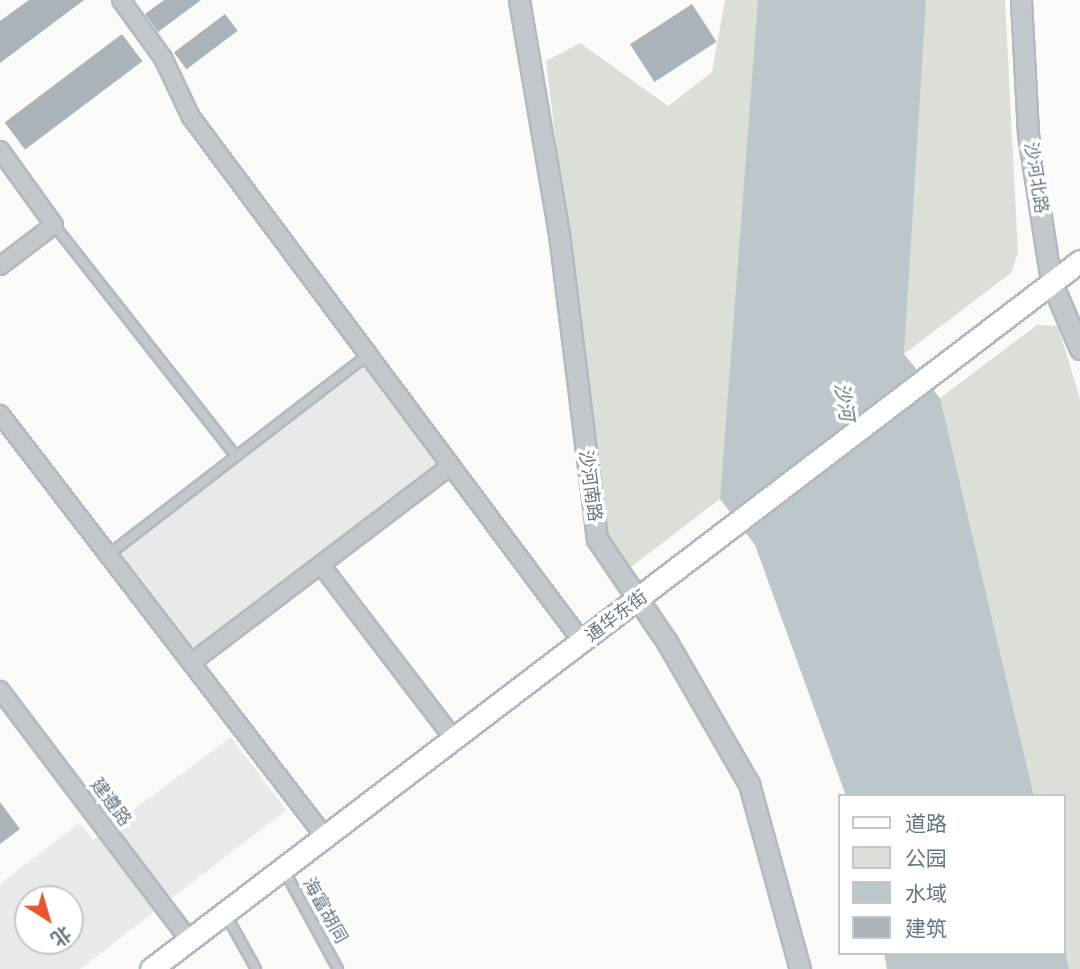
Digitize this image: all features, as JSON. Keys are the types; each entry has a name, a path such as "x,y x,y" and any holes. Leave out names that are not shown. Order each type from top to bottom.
{"main road":[{"name":"通华东街","path":"151,969 640,600 1080,261"}],"street":[{"path":"121,0 163,58 191,117 583,643"},
{"name":"沙河南路","path":"519,0 559,234 591,515 611,564 640,600 749,784 800,969"},
{"name":"沙河北路","path":"1021,0 1028,134 1051,281 1080,349"},
{"path":"0,150 54,225 0,266"},
{"path":"0,414 325,837"},
{"path":"191,663 452,466"},
{"path":"321,565 455,740"},
{"name":"建遵路","path":"0,690 189,940"}],"lane":[{"path":"54,225 236,456"},
{"path":"108,555 368,355"},
{"name":"海富胡同","path":"283,869 338,969"},
{"path":"225,913 256,969"}],"shaded area":[{"path":"362,363 440,467 193,653 114,550"},
{"path":"231,737 286,810 80,969 0,969 0,884 79,823 93,840"}],"green space":[{"path":"725,0 758,0 758,20 720,499 627,570 604,535 546,61 580,43 668,106 712,72"},
{"path":"923,0 1005,0 1018,253 1011,273 904,354"},
{"path":"1037,325 1058,326 1080,399 1080,969 1069,969 1066,954 1066,794 1034,794 940,398"}],"water":[{"name":"沙河","path":"758,0 926,0 904,354 940,398 1034,794 845,794 755,545 720,499"},
{"path":"1066,954 1069,969 887,969 884,955"}],"building":[{"path":"29,0 84,0 0,63 0,21"},
{"path":"164,0 201,0 158,32 145,14"},
{"path":"692,4 717,42 654,82 630,44"},
{"path":"225,14 238,31 187,69 174,53"},
{"path":"122,34 142,61 25,150 5,122"},
{"path":"0,802 20,829 0,844"}]}
